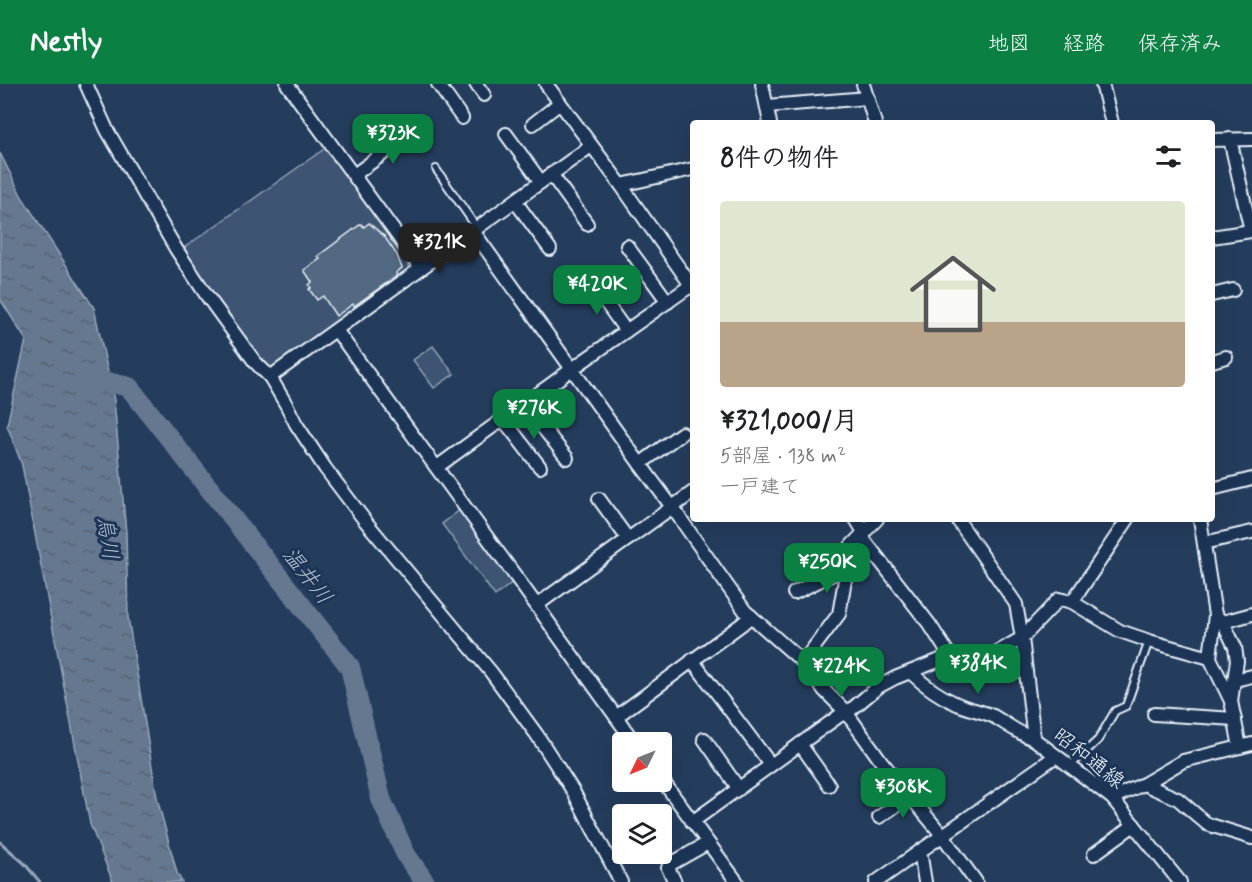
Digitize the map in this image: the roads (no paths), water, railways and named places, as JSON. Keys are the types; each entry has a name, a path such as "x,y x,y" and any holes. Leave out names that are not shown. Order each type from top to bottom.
{"street":[{"path":"86,84 107,130 176,249 207,296 255,362 270,377 296,424 325,468 366,522 491,672 537,735 573,791 621,882"},
{"path":"287,84 421,268"},
{"path":"438,84 462,118"},
{"path":"476,84 484,95"},
{"path":"546,84 690,282"},
{"path":"762,84 769,120"},
{"path":"863,84 874,120"},
{"path":"1102,84 1111,120"},
{"path":"766,106 867,98"},
{"path":"533,124 560,103"},
{"path":"354,175 414,131"},
{"path":"506,134 541,182"},
{"path":"1215,237 1251,231 1230,139"},
{"path":"1215,140 1252,139"},
{"path":"270,377 591,146"},
{"path":"621,185 690,170"},
{"path":"551,174 587,224"},
{"path":"515,201 550,249"},
{"path":"475,229 572,369 745,610 803,662 824,690 846,712 881,761 942,835 976,882"},
{"path":"627,246 668,303"},
{"path":"592,283 626,331"},
{"path":"437,468 690,286"},
{"path":"1215,294 1233,290"},
{"path":"336,330 537,605 626,732"},
{"path":"1215,360 1226,357"},
{"path":"524,404 567,458"},
{"path":"503,419 540,467"},
{"path":"640,464 682,433"},
{"path":"1215,488 1252,480"},
{"path":"537,605 690,494"},
{"path":"599,499 628,539"},
{"path":"858,522 864,532 864,540 930,625 950,656"},
{"path":"803,662 839,614 851,546 874,522"},
{"name":"昭和通線","path":"959,522 1016,603 1034,739 1112,798 1180,882"},
{"path":"1072,602 1126,522"},
{"path":"1200,522 1219,619 1235,647 1237,661 1231,701"},
{"path":"1204,543 1252,532"},
{"path":"794,593 847,567"},
{"path":"692,822 853,708 878,687 950,656 967,658 996,653 1022,638 1059,599 1072,602 1120,631 1210,658"},
{"path":"1219,619 1252,614"},
{"path":"615,717 751,616"},
{"path":"1112,798 1144,784 1183,761 1246,745 1235,719 1231,701 1210,658 1219,619"},
{"path":"692,660 771,765"},
{"path":"910,672 930,690 957,704 990,715 1022,735 1034,739"},
{"path":"1234,680 1252,676"},
{"path":"1154,714 1235,719"},
{"path":"704,739 739,789"},
{"path":"800,744 829,785"},
{"path":"876,882 1056,756"},
{"path":"1144,784 1178,799 1207,824 1252,838"},
{"path":"671,792 736,882"},
{"path":"879,817 910,796"},
{"path":"1094,854 1134,825"},
{"path":"675,882 668,868 669,865 708,843"},
{"path":"920,851 925,882"}],"lane":[{"path":"436,169 475,229"},
{"path":"1071,765 1098,740 1115,711 1126,706 1149,641"}],"water":[{"name":"烏川","path":"0,153 22,197 94,308 114,400 126,533 128,617 157,798 177,873 182,882 113,882 90,824 22,465 7,425 26,340 0,299"}],"waterway":[{"name":"温井川","path":"86,377 129,387 350,667 381,799 406,855 425,882"},
{"path":"0,842 24,863 40,882"}]}
